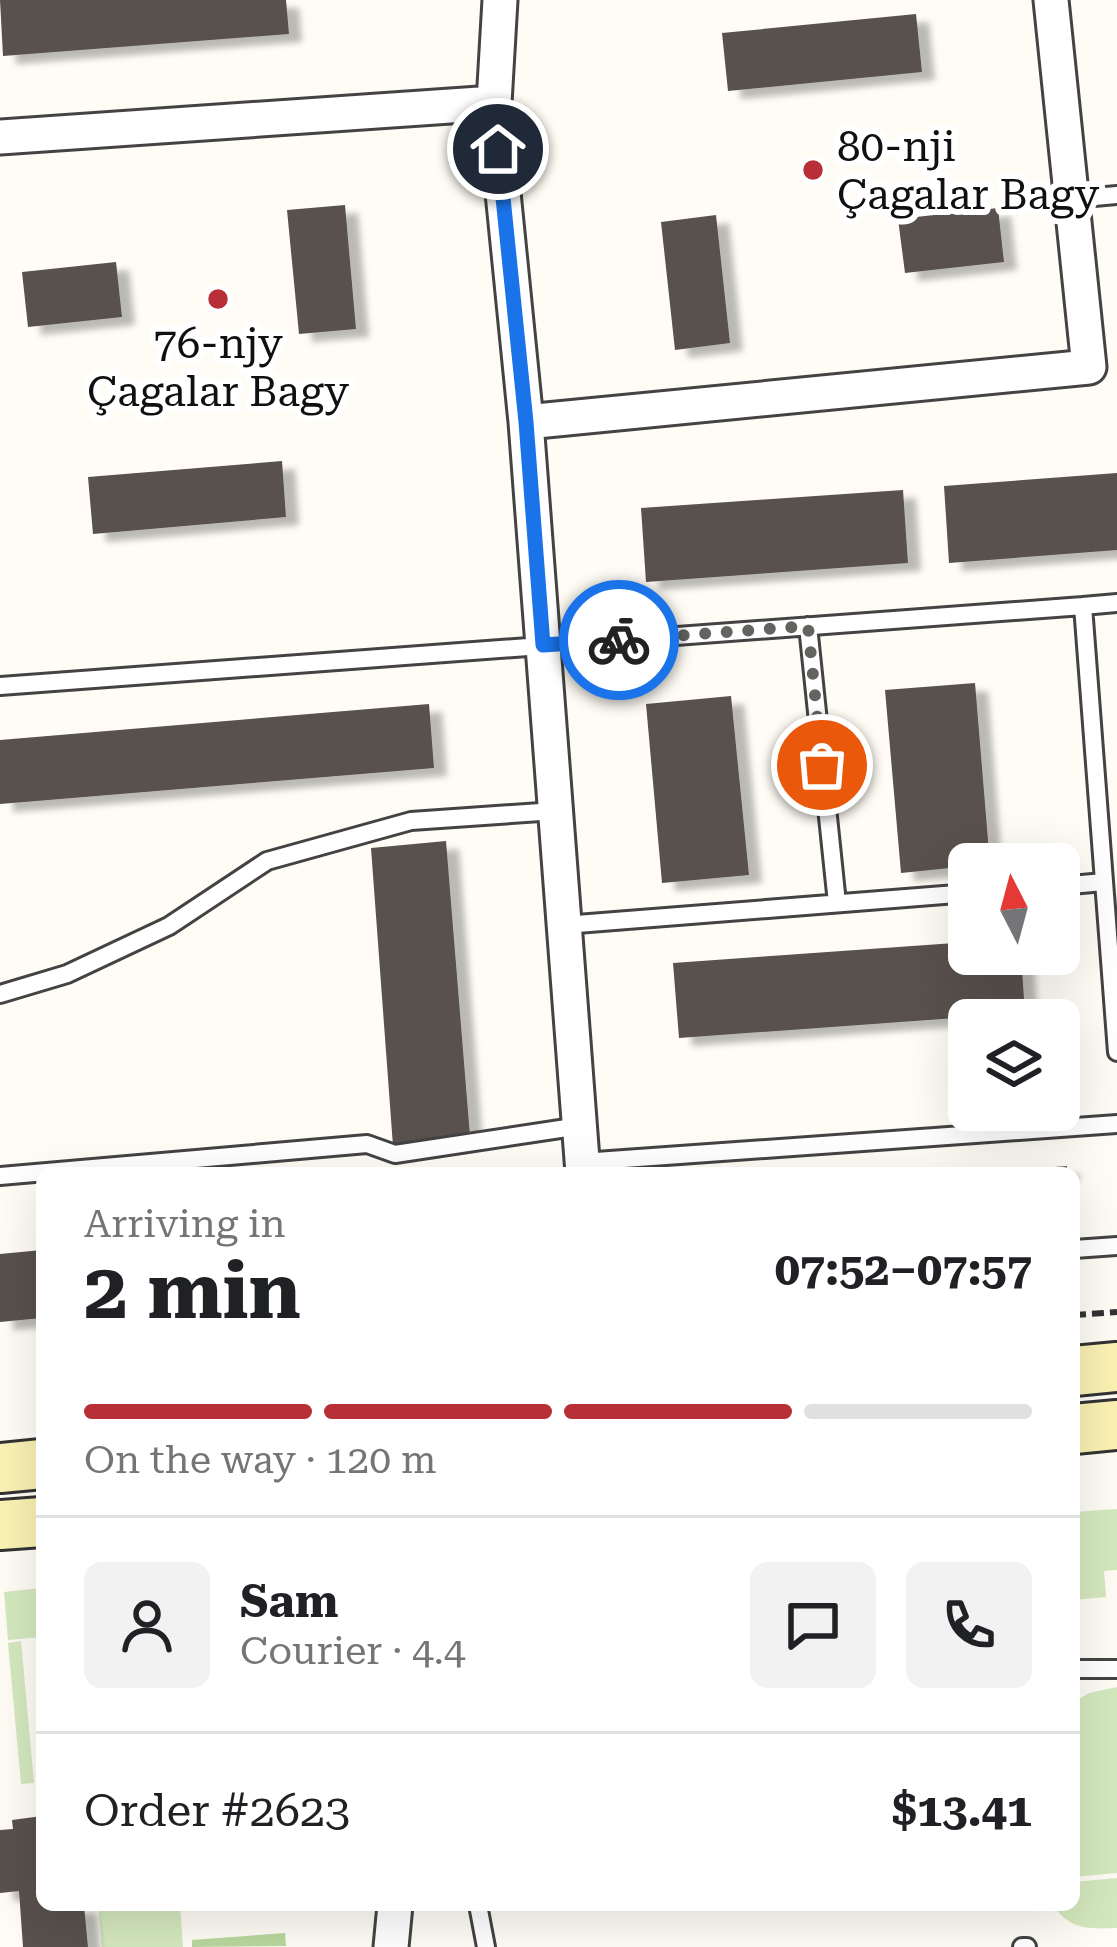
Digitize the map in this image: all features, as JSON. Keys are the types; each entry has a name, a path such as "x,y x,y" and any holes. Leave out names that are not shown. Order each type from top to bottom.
{"main road":[{"path":"1080,1370 1117,1367"},
{"path":"1080,1428 1117,1425"},
{"path":"0,1468 36,1465"},
{"path":"0,1525 36,1522"}],"street":[{"path":"500,0 494,103 526,422 583,1167"},
{"path":"526,422 1096,367 1051,0"},
{"path":"0,137 494,103"},
{"path":"391,1947 394,1911"}],"lane":[{"path":"1072,199 1117,195"},
{"path":"0,686 1117,603"},
{"path":"1084,606 1117,1052"},
{"path":"808,626 837,903"},
{"path":"0,994 67,974 169,926 267,861 411,821 555,811"},
{"path":"1080,884 1104,882"},
{"path":"564,925 948,895"},
{"path":"595,1167 1117,1124"},
{"path":"103,1167 367,1144 395,1154 580,1126"},
{"path":"0,1176 36,1173"},
{"path":"1080,1249 1117,1246"},
{"path":"1080,1669 1117,1669"},
{"path":"479,1911 486,1947"}],"path":[{"path":"1080,1315 1117,1312"}],"green space":[{"path":"1117,1509 1117,1570 1104,1571 1106,1597 1080,1599 1080,1512"},
{"path":"36,1589 36,1638 8,1640 4,1592"},
{"path":"21,1641 34,1783 21,1784 8,1643"},
{"path":"1117,1687 1117,1873 1080,1876 1080,1698"},
{"path":"1117,1878 1117,1928 1080,1926 1059,1911 1080,1911 1080,1881"},
{"path":"99,1911 180,1911 183,1947 102,1947"},
{"path":"285,1933 286,1946 192,1947 192,1940"}],"building":[{"path":"0,0 286,0 289,34 3,56"},
{"path":"916,14 922,72 728,91 722,33"},
{"path":"345,205 356,329 299,334 287,210"},
{"path":"998,208 1004,262 905,273 898,219"},
{"path":"716,215 730,343 675,350 661,222"},
{"path":"116,262 122,317 28,327 22,272"},
{"path":"282,461 286,517 93,534 88,477"},
{"path":"1117,473 1117,550 949,563 944,486"},
{"path":"903,490 908,563 646,582 641,508"},
{"path":"975,683 988,843 948,843 948,868 901,873 885,690"},
{"path":"731,696 749,875 662,883 646,704"},
{"path":"429,704 434,768 0,804 0,740"},
{"path":"446,841 470,1136 393,1146 371,848"},
{"path":"948,943 948,975 1022,975 1024,999 948,999 948,1019 679,1038 673,963"},
{"path":"36,1251 36,1319 0,1322 0,1254"},
{"path":"36,1817 36,1911 85,1911 88,1947 23,1947 19,1891 0,1893 0,1830 13,1829 12,1820"}],"way so far":[{"path":"619,640 808,626 822,765"}],"place":[{"name":"80-nji Çagalar Bagy","path":"813,170"},
{"name":"76-njy Çagalar Bagy","path":"218,299"}],"route":[{"path":"498,149 543,645 619,640"}]}
